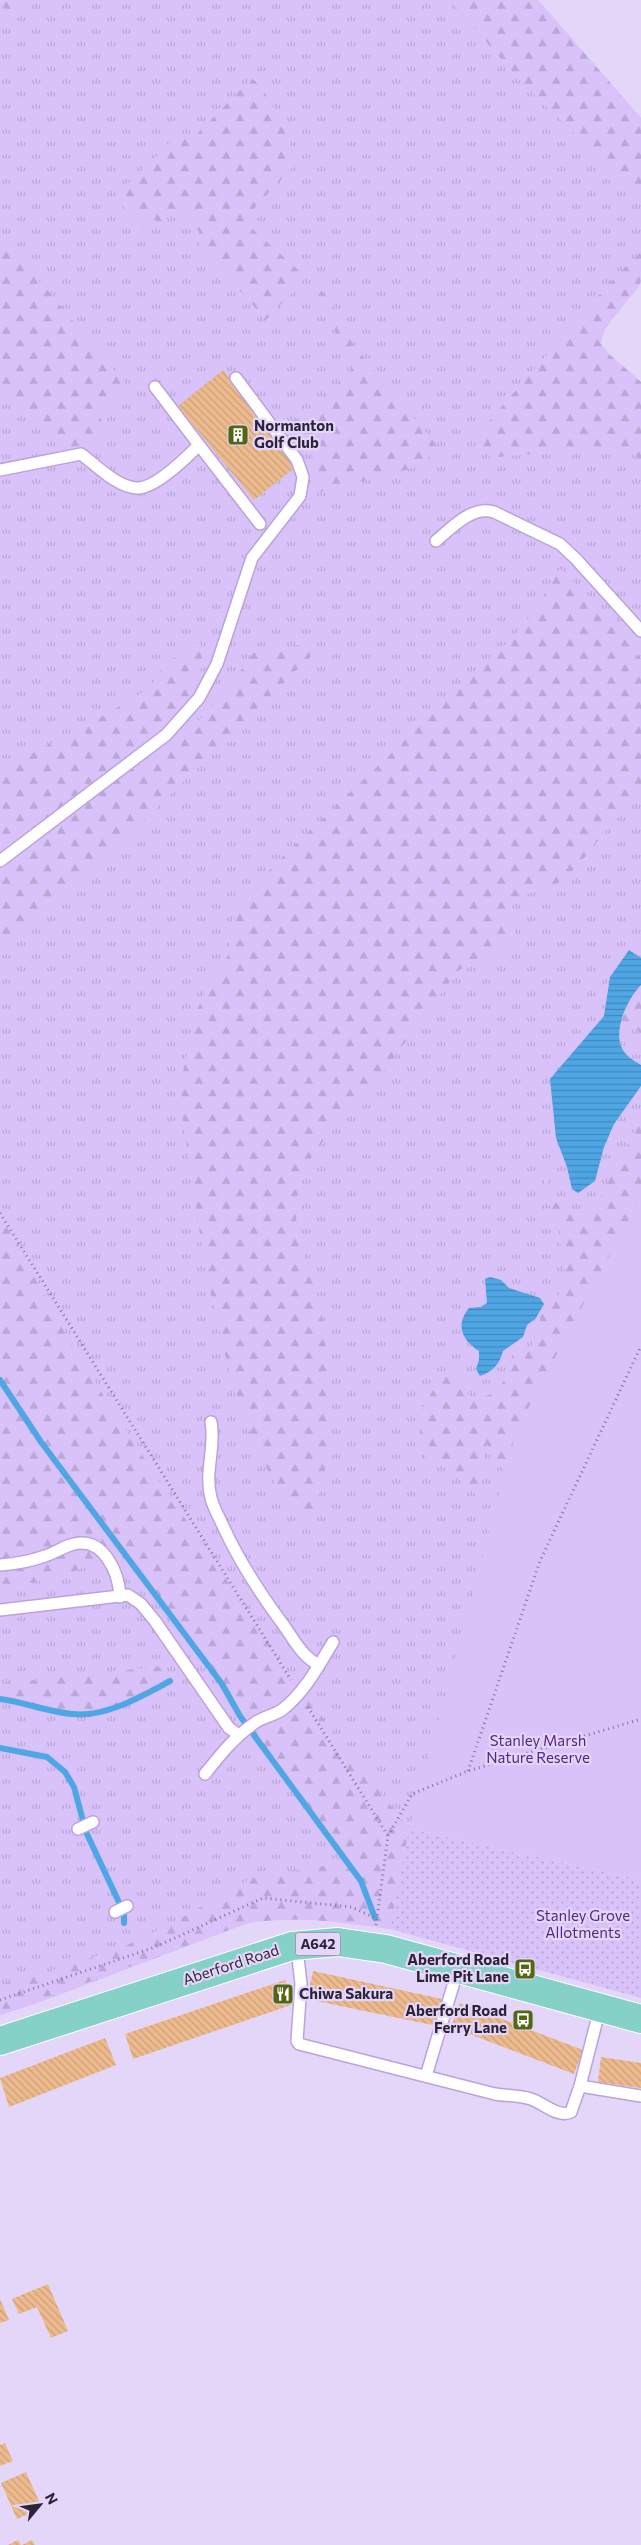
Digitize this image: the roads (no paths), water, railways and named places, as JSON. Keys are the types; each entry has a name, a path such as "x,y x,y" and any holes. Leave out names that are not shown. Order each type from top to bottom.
{"main road":[{"name":"Aberford Road","path":"0,2042 292,1946 338,1942 386,1949 641,2019"}],"lane":[{"path":"0,861 166,735 199,698 217,664 252,558 300,496 303,477 297,460 236,378"},
{"path":"155,388 260,524"},
{"path":"0,470 81,454 122,483 136,488 147,487 182,462 199,445"},
{"path":"436,541 470,515 484,509 494,512 560,544 641,631"},
{"path":"211,1422 213,1432 209,1481 211,1498 219,1518 235,1553 267,1604 296,1646 309,1660 319,1665"},
{"path":"0,1565 44,1556 73,1544 88,1544 101,1551 113,1565 119,1580 120,1597"},
{"path":"0,1610 128,1595 141,1604 155,1621 230,1728 239,1735"},
{"path":"205,1774 239,1735 254,1723 282,1710 299,1693 333,1642"},
{"path":"78,1829 93,1822"},
{"path":"115,1912 127,1906"},
{"path":"298,1958 301,1984 296,2041 299,2044 495,2094 523,2096 552,2110 567,2114 571,2112 580,2086 600,2008"},
{"path":"426,2076 458,1968"},
{"path":"580,2086 641,2096"}],"water":[{"path":"629,950 641,958 641,985 630,999 626,1008 622,1018 619,1037 625,1053 641,1065 641,1086 614,1124 604,1147 595,1181 578,1193 572,1189 567,1167 556,1138 550,1079 604,1016 610,977"},
{"path":"490,1277 501,1280 509,1288 540,1298 544,1304 536,1318 527,1325 523,1337 503,1351 498,1363 480,1376 476,1369 479,1351 468,1342 462,1332 462,1320 469,1308 481,1307 487,1303 485,1279"}],"waterway":[{"path":"0,1380 41,1442 222,1684 240,1716 361,1881 375,1918"},
{"path":"0,1699 63,1713 97,1713 123,1705 170,1681"},
{"path":"0,1748 47,1757 65,1772 74,1787 86,1832 124,1913 124,1923"}],"place":[{"name":"Normanton Golf Club","path":"238,435"},
{"name":"Aberford Road Lime Pit Lane","path":"525,1969"},
{"name":"Chiwa Sakura","path":"283,1994"},
{"name":"Aberford Road Ferry Lane","path":"523,2020"}],"park label":[{"name":"Stanley Marsh Nature Reserve","path":"538,1750"},
{"name":"Stanley Grove Allotments","path":"583,1924"}]}
